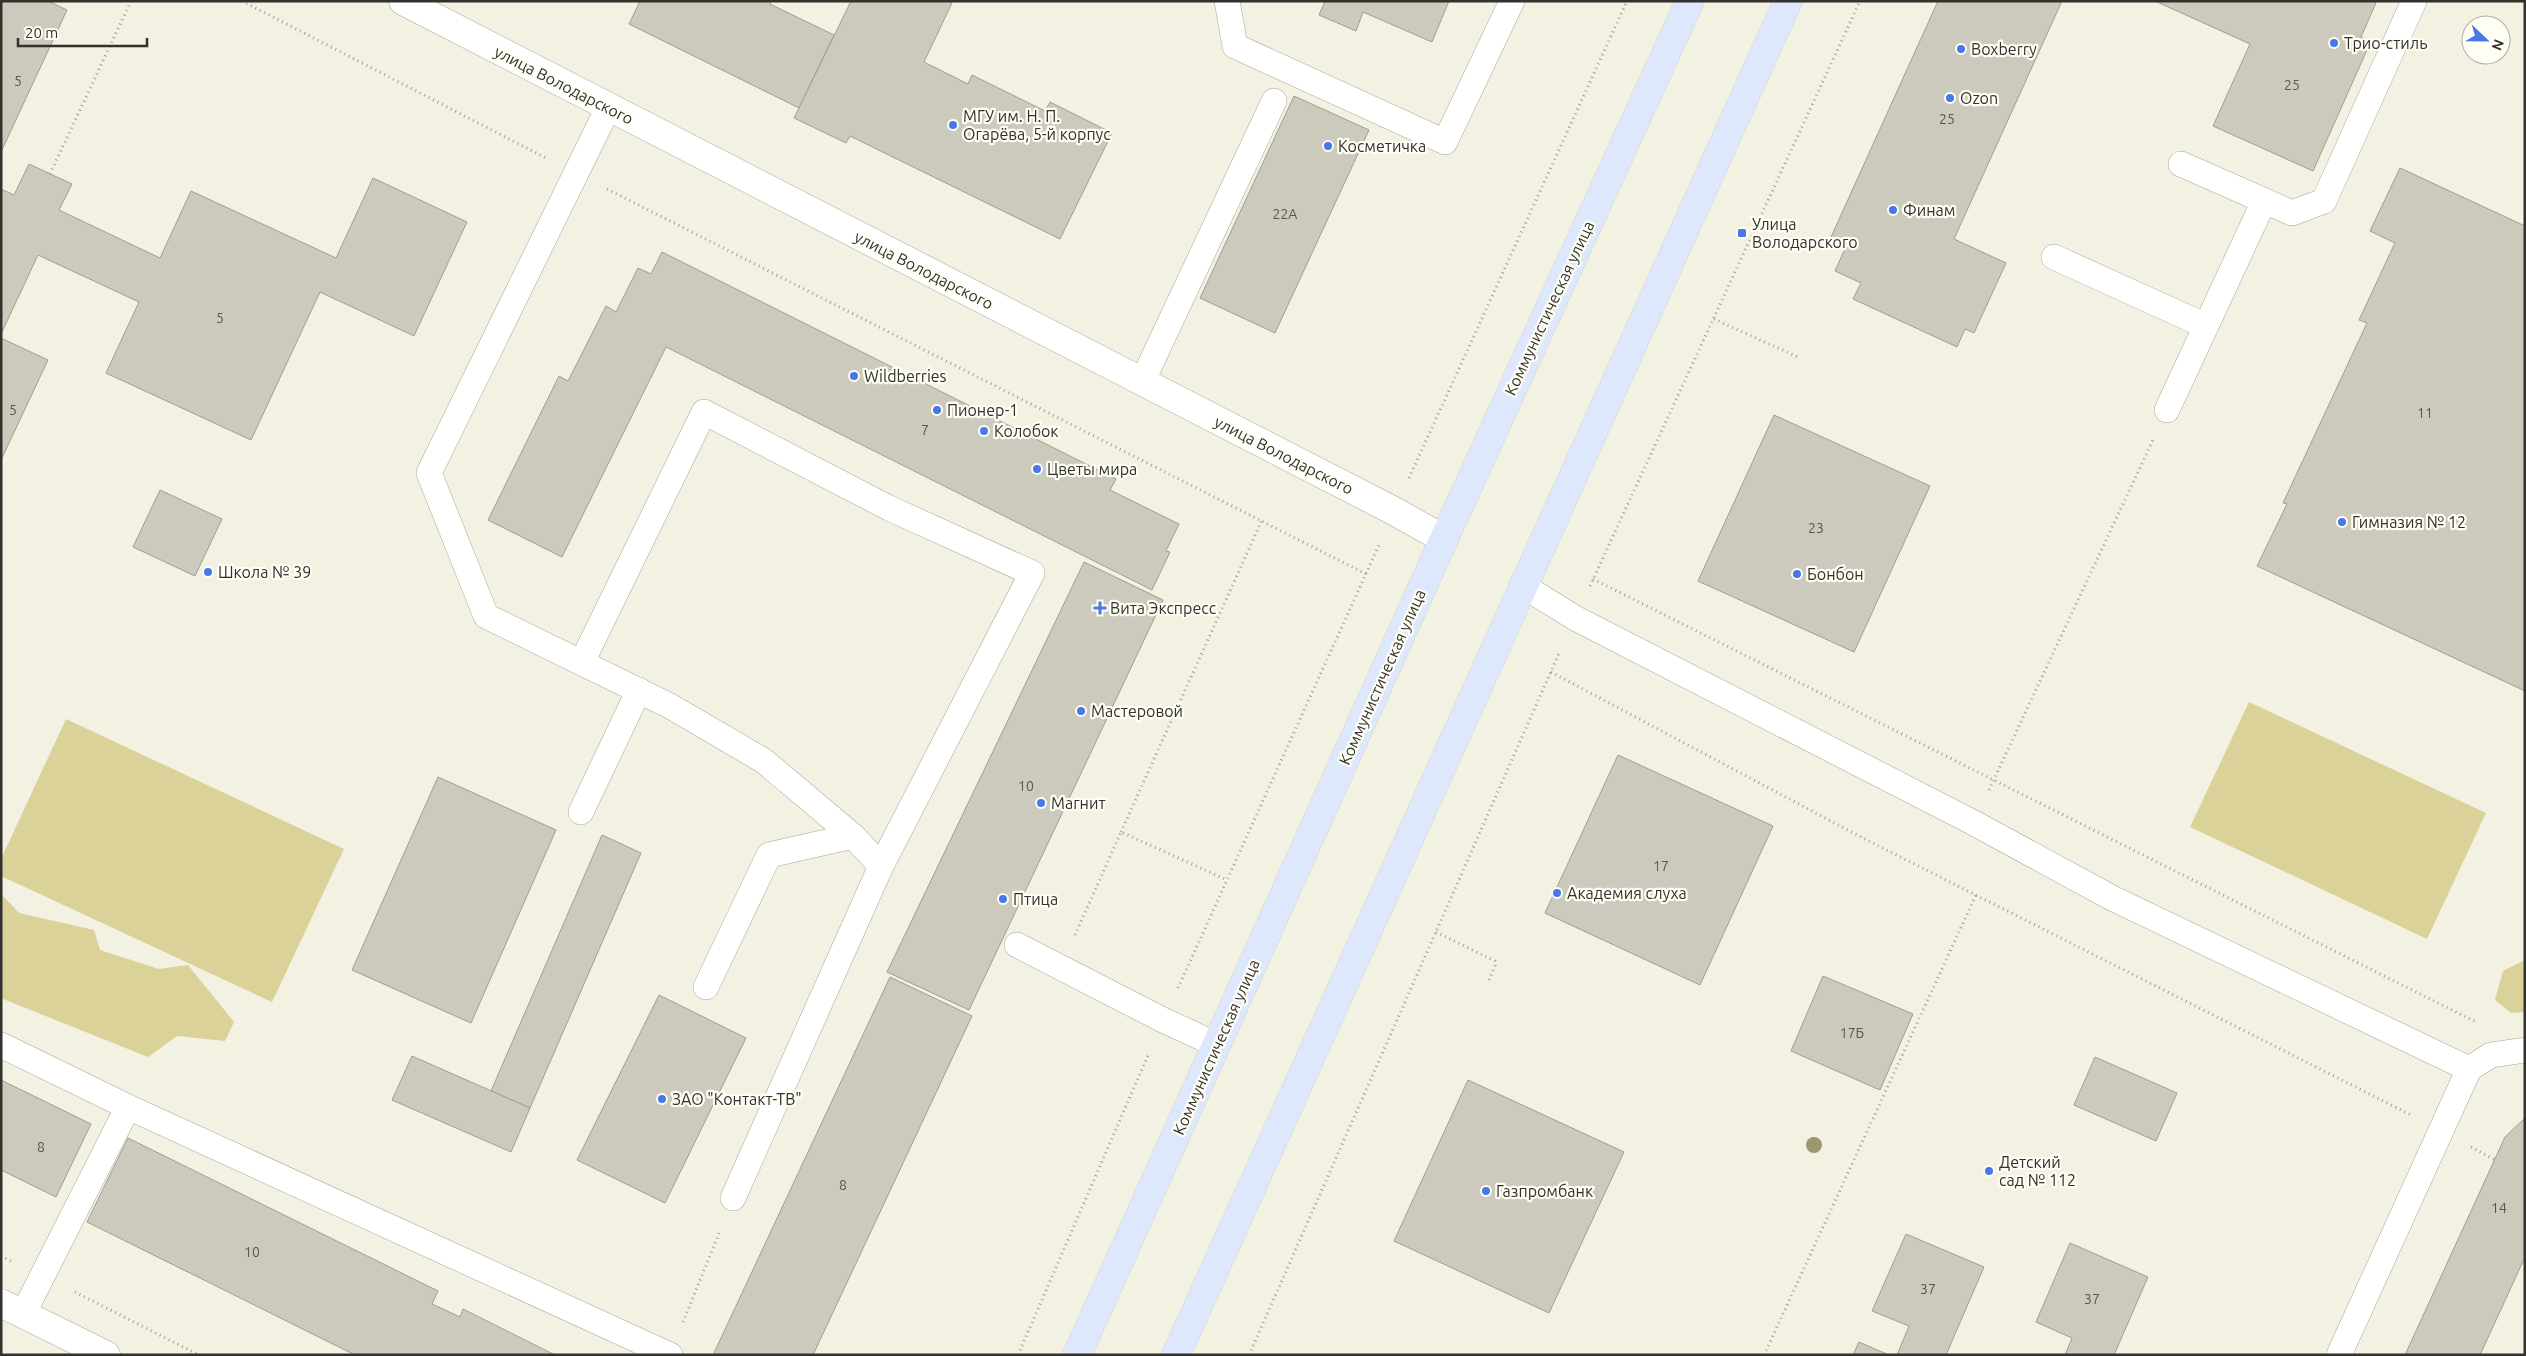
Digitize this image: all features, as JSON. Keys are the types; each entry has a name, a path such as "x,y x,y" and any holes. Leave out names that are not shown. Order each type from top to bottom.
{"main road":[{"name":"Коммунистическая улица","path":"1077,1355 1444,540 1690,1"},
{"path":"1176,1355 1522,585 1788,1"}],"street":[{"name":"улица Володарского","path":"403,1 1394,511 1444,540"},
{"path":"12,1308 106,1355"}],"lane":[{"path":"1227,1 1235,46 1445,142 1512,1"},
{"path":"2181,164 2292,213 2324,201 2414,1"},
{"path":"1142,382 1274,101"},
{"path":"608,108 429,473 486,616 670,706 764,761 853,836 881,866"},
{"path":"2166,410 2264,201"},
{"path":"2054,256 2206,326"},
{"path":"582,662 704,412 890,508 1032,573 881,866 733,1198"},
{"path":"1522,585 1575,618 1974,823 2112,898 2469,1070"},
{"path":"581,812 639,690"},
{"path":"706,987 769,855 853,836"},
{"path":"1017,945 1163,1020 1217,1045"},
{"path":"1,1045 128,1107 670,1354"},
{"path":"2339,1355 2469,1070 2491,1056 2525,1050"},
{"path":"12,1308 42,1276 128,1107"}],"path":[{"path":"50,174 131,1"},
{"path":"242,1 575,173 1366,574"},
{"path":"1018,1355 1163,1020 1627,1"},
{"path":"1249,1355 1575,618 1860,1"},
{"path":"1714,319 1800,358"},
{"path":"1974,823 2166,410"},
{"path":"1092,898 1262,520"},
{"path":"1594,579 2492,1030 2525,1050"},
{"path":"1551,672 1857,835 2495,1160"},
{"path":"1121,832 1227,880"},
{"path":"1764,1355 1976,895"},
{"path":"1436,932 1495,961 1495,966 1488,982"},
{"path":"670,1354 733,1198"},
{"path":"1,1256 199,1355"}],"shaded area":[{"path":"2249,702 2486,813 2427,939 2190,827"},
{"path":"66,719 344,849 272,1002 1,876 1,859"},
{"path":"1,894 19,913 94,930 100,950 159,969 188,965 234,1022 225,1041 177,1036 148,1057 3,999 1,997"},
{"path":"2525,960 2525,1012 2511,1013 2495,1000 2503,971"}],"building":[{"path":"1,1 48,1 67,10 1,152"},
{"path":"640,1 771,1 770,4 834,35 799,108 629,24"},
{"name":"МГУ им. Н. П. Огарёва, 5-й корпус","path":"851,1 948,1 952,3 924,62 968,84 972,75 1045,111 1050,102 1112,133 1060,239 850,136 846,143 794,118"},
{"path":"1325,1 1449,1 1432,42 1363,12 1356,31 1319,15"},
{"path":"1938,1 2062,1 1954,239 2006,263 1974,333 1965,329 1957,347 1853,299 1861,283 1835,271 1847,244 1831,237"},
{"path":"2155,1 2372,1 2376,3 2361,37 2371,41 2313,171 2213,126 2250,44"},
{"path":"1294,96 1369,130 1275,333 1200,298"},
{"path":"29,164 72,184 59,210 160,258 191,191 336,258 373,178 467,222 414,336 320,292 251,440 106,373 139,302 38,255 1,334 1,189 14,195"},
{"path":"2400,168 2525,226 2525,691 2257,566 2287,504 2283,503 2367,323 2359,320 2395,243 2370,231"},
{"path":"662,252 1116,479 1110,490 1179,524 1166,551 1170,552 1152,590 666,347 562,557 488,520 559,376 568,381 606,306 616,312 638,268 651,274"},
{"path":"1,338 48,360 1,460"},
{"path":"1774,415 1930,486 1854,652 1698,581"},
{"path":"160,490 222,519 195,576 133,547"},
{"path":"1084,562 1163,600 969,1010 887,972"},
{"path":"1618,755 1773,826 1700,985 1545,913"},
{"path":"438,777 556,830 471,1023 352,970"},
{"path":"602,835 641,853 530,1108 491,1091"},
{"path":"1823,976 1913,1014 1880,1090 1791,1051"},
{"path":"890,977 972,1016 813,1355 713,1355"},
{"name":"ЗАО \"Контакт-ТВ\"","path":"659,995 746,1038 665,1203 577,1160"},
{"path":"412,1056 530,1108 511,1152 392,1100"},
{"path":"2095,1057 2177,1093 2156,1141 2074,1105"},
{"path":"1,1080 91,1124 56,1197 1,1170"},
{"path":"1468,1080 1624,1152 1549,1313 1394,1241"},
{"path":"2525,1118 2525,1257 2480,1355 2405,1355 2505,1137"},
{"path":"128,1138 438,1291 432,1304 460,1317 463,1309 555,1355 355,1355 87,1222"},
{"path":"1906,1234 1984,1267 1946,1355 1897,1355 1909,1326 1872,1311"},
{"path":"2070,1243 2148,1277 2114,1355 2065,1355 2072,1338 2036,1322"},
{"path":"1859,1342 1889,1355 1853,1355"}],"place":[{"name":"Трио-стиль","path":"2334,43"},
{"name":"Boxberry","path":"1961,49"},
{"name":"Ozon","path":"1950,98"},
{"name":"МГУ им. Н. П. Огарёва, 5-й корпус","path":"953,125"},
{"name":"Косметичка","path":"1328,146"},
{"name":"Финам","path":"1893,210"},
{"name":"Улица Володарского","path":"1742,233"},
{"name":"Wildberries","path":"854,376"},
{"name":"Пионер-1","path":"937,410"},
{"name":"Колобок","path":"984,431"},
{"name":"Цветы мира","path":"1037,469"},
{"name":"Гимназия № 12","path":"2342,522"},
{"name":"Школа № 39","path":"208,572"},
{"name":"Бонбон","path":"1797,574"},
{"name":"Вита Экспресс","path":"1100,608"},
{"name":"Мастеровой","path":"1081,711"},
{"name":"Магнит","path":"1041,803"},
{"name":"Академия слуха","path":"1557,893"},
{"name":"Птица","path":"1003,899"},
{"name":"ЗАО \"Контакт-ТВ\"","path":"662,1099"},
{"name":"Детский сад № 112","path":"1989,1171"},
{"name":"Газпромбанк","path":"1486,1191"}]}
